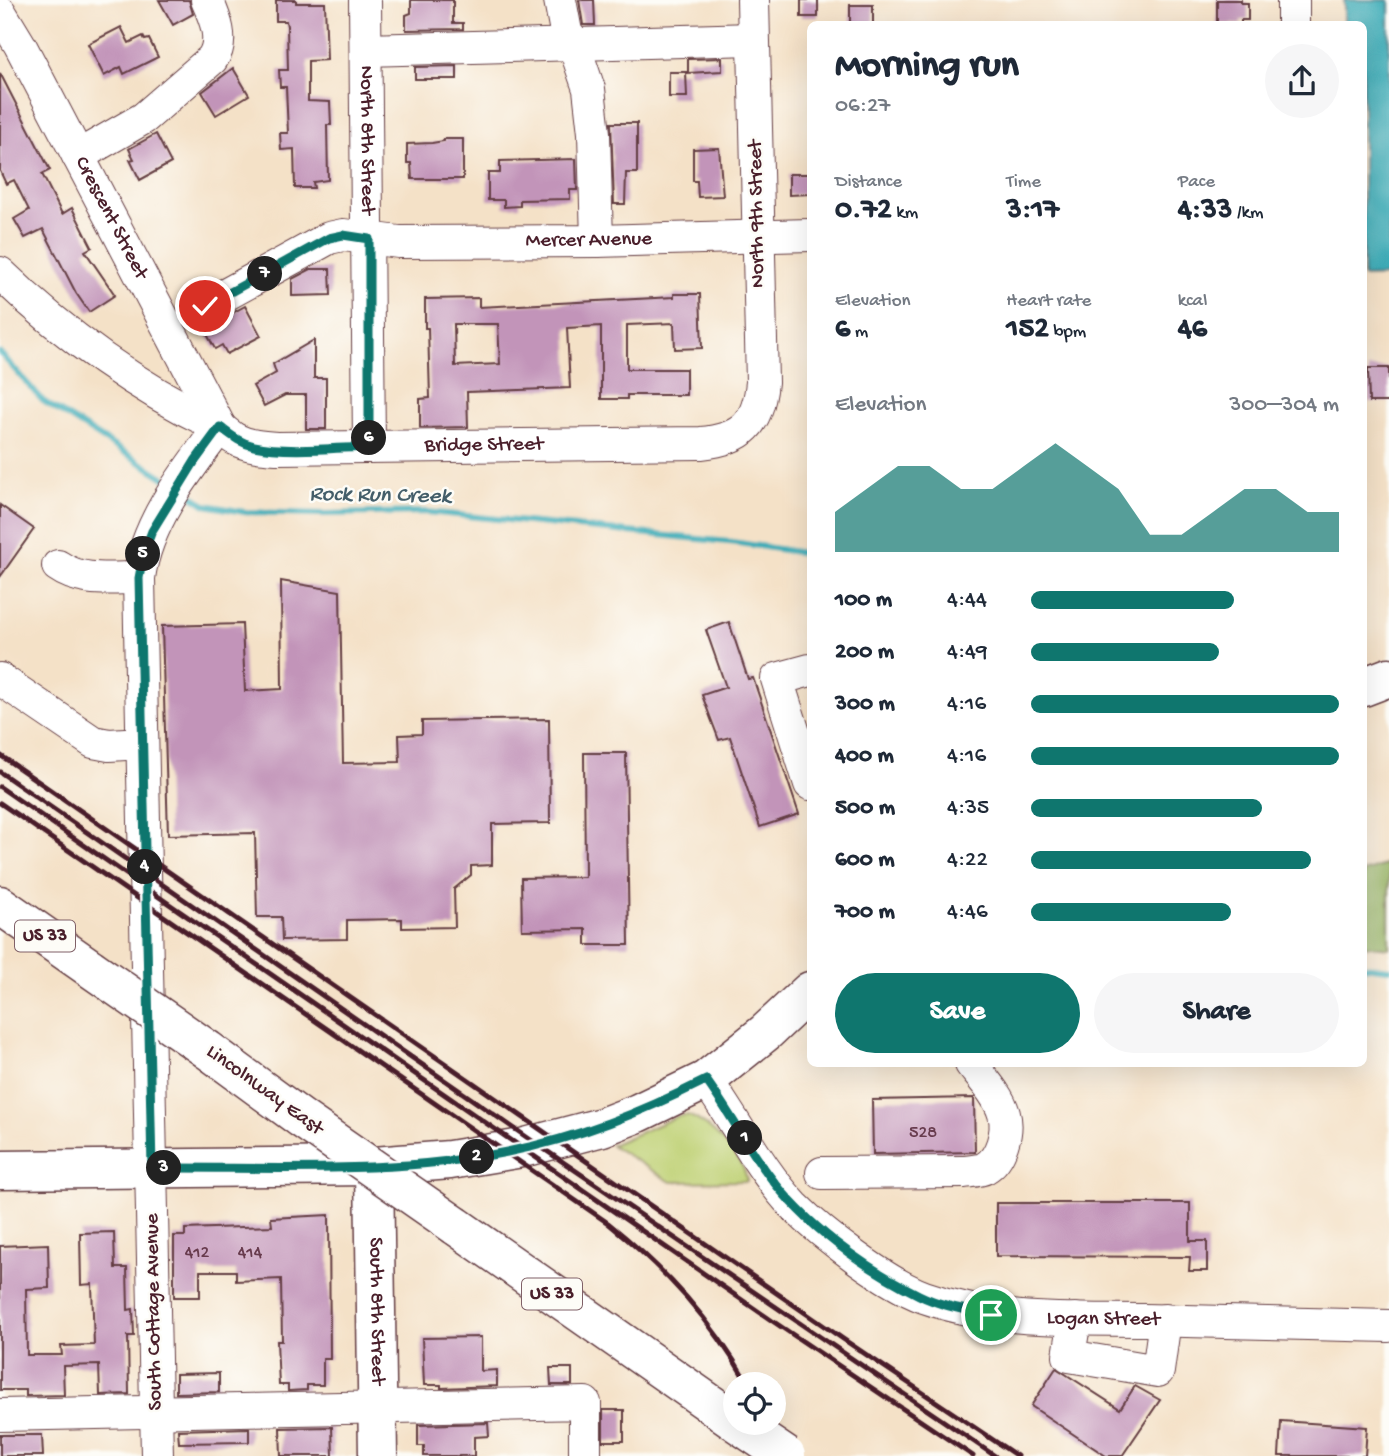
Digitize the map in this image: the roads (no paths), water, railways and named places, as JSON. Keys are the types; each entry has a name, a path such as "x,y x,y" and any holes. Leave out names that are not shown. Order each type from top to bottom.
{"main road":[{"path":"1367,685 1389,677"},
{"name":"Lincolnway East","path":"0,905 723,1413"},
{"path":"0,1171 374,1166 484,1156 602,1127 706,1080 766,1031 807,993"},
{"name":"South 8th Street","path":"374,1166 378,1456"},
{"name":"Lincolnway East","path":"755,1435 786,1456"}],"street":[{"path":"78,156 144,118 212,59 216,53 218,30 207,0"},
{"name":"North 8th Street","path":"365,0 369,447"},
{"path":"561,0 566,33 574,45 589,89 594,133 597,241"},
{"name":"North 9th Street","path":"748,425 756,411 762,382 753,0"},
{"path":"1293,0 1293,21"},
{"name":"Crescent Street","path":"0,12 20,45 220,427"},
{"path":"366,50 753,39"},
{"name":"Mercer Avenue","path":"205,306 329,238 343,235 399,242 597,241 807,235"},
{"name":"Bridge Street","path":"0,273 59,326 91,350 192,414 220,427 235,439 253,446 277,448 701,443 736,436 748,425"},
{"name":"South Cottage Avenue","path":"157,1456 139,578 144,552 167,505 220,427"},
{"path":"58,566 68,573 85,578 139,578"},
{"path":"807,671 777,679 807,774"},
{"path":"0,679 93,741 109,745 142,743"},
{"path":"822,1173 964,1172 984,1168 997,1158 1004,1135 1004,1115 990,1088 973,1067"},
{"name":"Logan Street","path":"706,1080 769,1175 794,1205 829,1236 877,1271 921,1296 964,1310 1029,1319 1389,1326"},
{"path":"1074,1319 1069,1356 1158,1371 1165,1321"},
{"path":"0,1415 584,1403 584,1456"}],"water":[{"path":"1344,0 1389,0 1389,276 1367,277 1367,21 1344,21"}],"waterway":[{"name":"Rock Run Creek","path":"0,353 43,401 171,482"},
{"name":"Rock Run Creek","path":"186,492 206,505 244,512 427,512 739,543 807,554"},
{"name":"Rock Run Creek","path":"1367,966 1389,969"}],"railway":[{"path":"0,755 843,1339 1017,1456"},
{"path":"0,772 538,1145 995,1456"},
{"path":"0,787 771,1320 973,1456"},
{"path":"0,803 608,1223 650,1259 686,1297 719,1338 741,1372"},
{"path":"772,1435 780,1456"}]}
